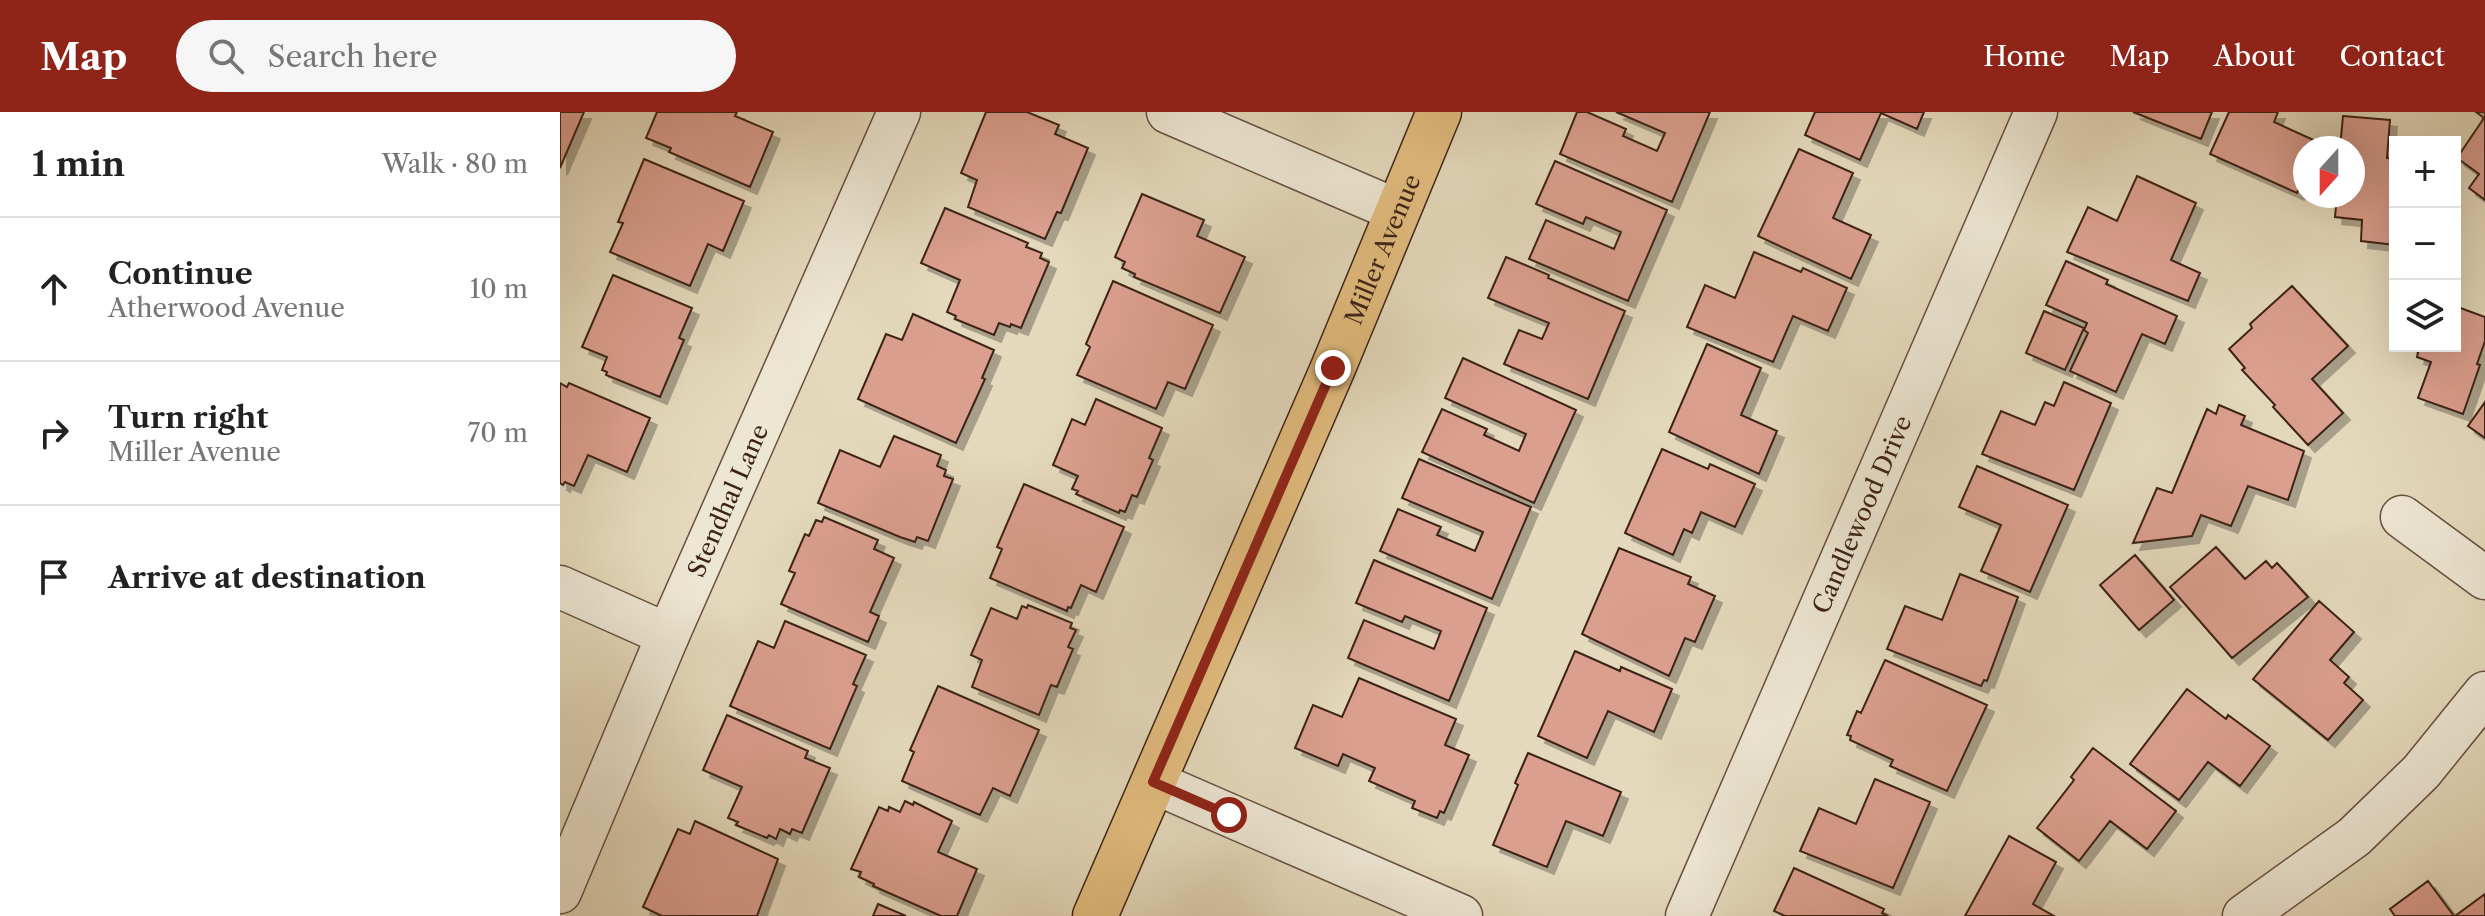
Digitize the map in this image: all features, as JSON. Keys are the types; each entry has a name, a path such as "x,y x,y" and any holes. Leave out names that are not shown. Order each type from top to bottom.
{"main road":[{"name":"Miller Avenue","path":"1095,916 1333,368 1439,112"}],"street":[{"name":"Stendhal Lane","path":"560,892 668,635 899,112"},
{"path":"1168,112 1398,211"},
{"name":"Candlewood Drive","path":"1687,916 2036,112"},
{"path":"2402,517 2485,578"},
{"path":"560,587 668,635"},
{"path":"2244,916 2354,837 2421,772 2485,693"},
{"path":"1153,782 1461,916"}],"building":[{"path":"560,112 584,112 560,168"},
{"path":"657,112 737,112 735,116 773,132 750,187 669,152 671,148 646,138"},
{"path":"986,112 1027,112 1059,125 1055,134 1088,148 1061,213 1057,212 1045,239 968,207 977,180 961,173"},
{"path":"1577,112 1587,112 1626,129 1623,136 1657,151 1665,133 1616,112 1710,112 1672,202 1560,154"},
{"path":"1815,112 1924,112 1917,129 1881,113 1860,160 1805,135"},
{"path":"2133,112 2212,112 2201,139"},
{"path":"2229,112 2278,112 2274,122 2305,136 2293,136 2293,191 2210,154"},
{"path":"2476,112 2485,112 2485,200 2469,188 2479,174 2461,161 2461,152 2484,118"},
{"path":"2343,116 2390,120 2387,158 2389,244 2361,241 2362,220 2335,217 2336,208 2365,208 2365,136 2341,136"},
{"path":"1799,149 1853,173 1833,218 1871,235 1851,279 1758,236"},
{"path":"644,159 744,201 723,251 708,244 690,286 610,252 623,223 618,222"},
{"path":"1555,161 1667,210 1628,301 1529,259 1546,220 1614,249 1621,232 1586,217 1583,224 1536,204"},
{"path":"2137,176 2196,203 2171,260 2200,273 2188,301 2067,252 2088,207 2117,221"},
{"path":"1142,194 1204,220 1197,236 1245,257 1220,313 1134,277 1135,274 1122,268 1125,262 1115,257"},
{"path":"945,208 1028,243 1026,247 1042,253 1040,258 1049,262 1021,328 999,323 994,335 955,319 956,316 947,312 960,280 921,263"},
{"path":"1754,252 1801,272 1803,268 1847,288 1828,331 1793,316 1773,362 1687,327 1705,285 1735,298"},
{"path":"1506,257 1625,311 1588,399 1504,364 1519,330 1542,339 1549,323 1488,298"},
{"path":"2066,261 2108,280 2106,284 2177,316 2165,344 2142,334 2116,392 2070,371 2088,333 2084,330 2087,323 2046,305"},
{"path":"613,275 692,308 679,338 684,340 660,397 606,375 607,372 602,370 607,357 582,347"},
{"path":"1113,281 1213,325 1185,389 1168,382 1156,409 1077,375 1090,347 1086,344"},
{"path":"2292,286 2348,346 2312,379 2343,413 2308,445 2242,370 2245,368 2229,349 2252,328 2250,324"},
{"path":"2461,308 2485,317 2485,341 2477,364 2480,365 2463,414 2418,398 2431,362 2417,357 2418,352 2461,352"},
{"path":"2044,311 2084,328 2065,370 2026,353"},
{"path":"913,314 994,350 982,378 985,379 956,443 858,399 886,334 902,340"},
{"path":"1707,344 1761,368 1741,415 1777,431 1759,474 1669,432"},
{"path":"1463,358 1576,410 1534,503 1422,452 1442,409 1487,429 1484,435 1519,451 1526,434 1445,398"},
{"path":"2064,382 2111,403 2074,490 1982,454 2001,411 2035,425 2045,402 2054,406"},
{"path":"560,383 567,387 569,383 650,418 627,472 588,455 574,486 560,483"},
{"path":"1096,399 1162,428 1149,458 1153,460 1137,497 1132,495 1125,512 1120,510 1119,513 1076,494 1078,491 1072,489 1078,476 1053,465 1072,419 1085,425"},
{"path":"2485,402 2485,438 2468,426"},
{"path":"2219,405 2245,416 2241,425 2304,451 2288,500 2248,486 2231,526 2201,515 2192,536 2133,543 2157,488 2172,493 2207,409 2216,414"},
{"path":"894,436 941,455 937,466 946,470 944,476 953,479 928,541 917,537 915,542 900,537 818,503 840,450 880,467"},
{"path":"1662,449 1708,469 1710,464 1755,484 1735,527 1701,512 1692,533 1684,529 1673,555 1625,533"},
{"path":"1419,459 1531,507 1492,599 1380,551 1398,509 1441,527 1437,535 1475,551 1483,532 1402,498"},
{"path":"1977,466 2068,505 2030,592 1981,571 2001,525 1959,507"},
{"path":"1024,484 1124,527 1096,592 1081,585 1067,611 990,578 1002,549 997,547"},
{"path":"824,517 878,540 874,549 894,558 870,612 879,616 868,642 781,604 795,573 789,571 805,534 809,536 816,520 822,522"},
{"path":"2216,547 2245,579 2266,561 2272,568 2277,563 2308,597 2232,658 2170,587"},
{"path":"1619,548 1691,577 1688,584 1715,596 1695,642 1685,638 1669,676 1582,634"},
{"path":"2135,555 2174,600 2139,630 2100,585"},
{"path":"1374,560 1487,608 1449,701 1348,658 1364,620 1434,649 1441,631 1405,616 1402,622 1356,603"},
{"path":"1960,574 2018,597 1987,681 1984,680 1981,686 1887,649 1905,606 1942,620"},
{"path":"2319,601 2354,632 2330,660 2349,677 2344,683 2363,700 2328,740 2253,679"},
{"path":"1028,605 1072,623 1070,628 1076,630 1068,647 1073,649 1057,687 1051,685 1039,715 972,687 982,660 971,655 991,608 1017,619 1022,606 1027,608"},
{"path":"785,621 866,655 853,684 857,686 830,749 730,706 758,641 774,648"},
{"path":"1575,651 1672,689 1654,732 1608,711 1587,758 1538,736"},
{"path":"1885,660 1987,705 1947,791 1890,766 1893,760 1850,740 1851,736 1847,735 1857,711 1861,713"},
{"path":"1359,678 1456,719 1445,745 1469,755 1444,813 1440,811 1437,818 1412,808 1415,801 1369,781 1375,768 1343,754 1338,766 1295,748 1313,705 1342,717"},
{"path":"938,686 1039,730 1010,796 993,788 980,815 902,781 914,752 910,750"},
{"path":"2187,689 2226,719 2228,715 2270,746 2240,786 2208,762 2179,800 2130,764"},
{"path":"727,715 808,751 805,758 830,768 802,833 792,829 790,834 780,829 776,839 769,835 767,838 736,825 738,822 728,818 742,787 703,770"},
{"path":"2093,748 2176,811 2147,849 2110,821 2079,861 2037,828 2074,780 2071,777"},
{"path":"1528,753 1621,792 1603,836 1566,821 1547,867 1493,845"},
{"path":"1875,779 1930,802 1893,888 1800,851 1819,808 1856,824"},
{"path":"905,801 913,805 914,802 952,821 938,852 977,869 957,916 941,916 873,886 859,877 861,872 851,869 879,807 900,812"},
{"path":"695,821 778,859 757,916 662,916 643,907 678,829 690,834"},
{"path":"2009,836 2056,862 2033,904 2054,916 1965,916"},
{"path":"1794,868 1884,909 1882,913 1888,916 1785,916 1774,911"},
{"path":"2428,881 2454,916 2395,916 2390,909"},
{"path":"2485,894 2485,916 2455,916"},
{"path":"878,904 906,916 873,916"}],"route":[{"path":"1229,815 1153,782 1333,368"}]}
